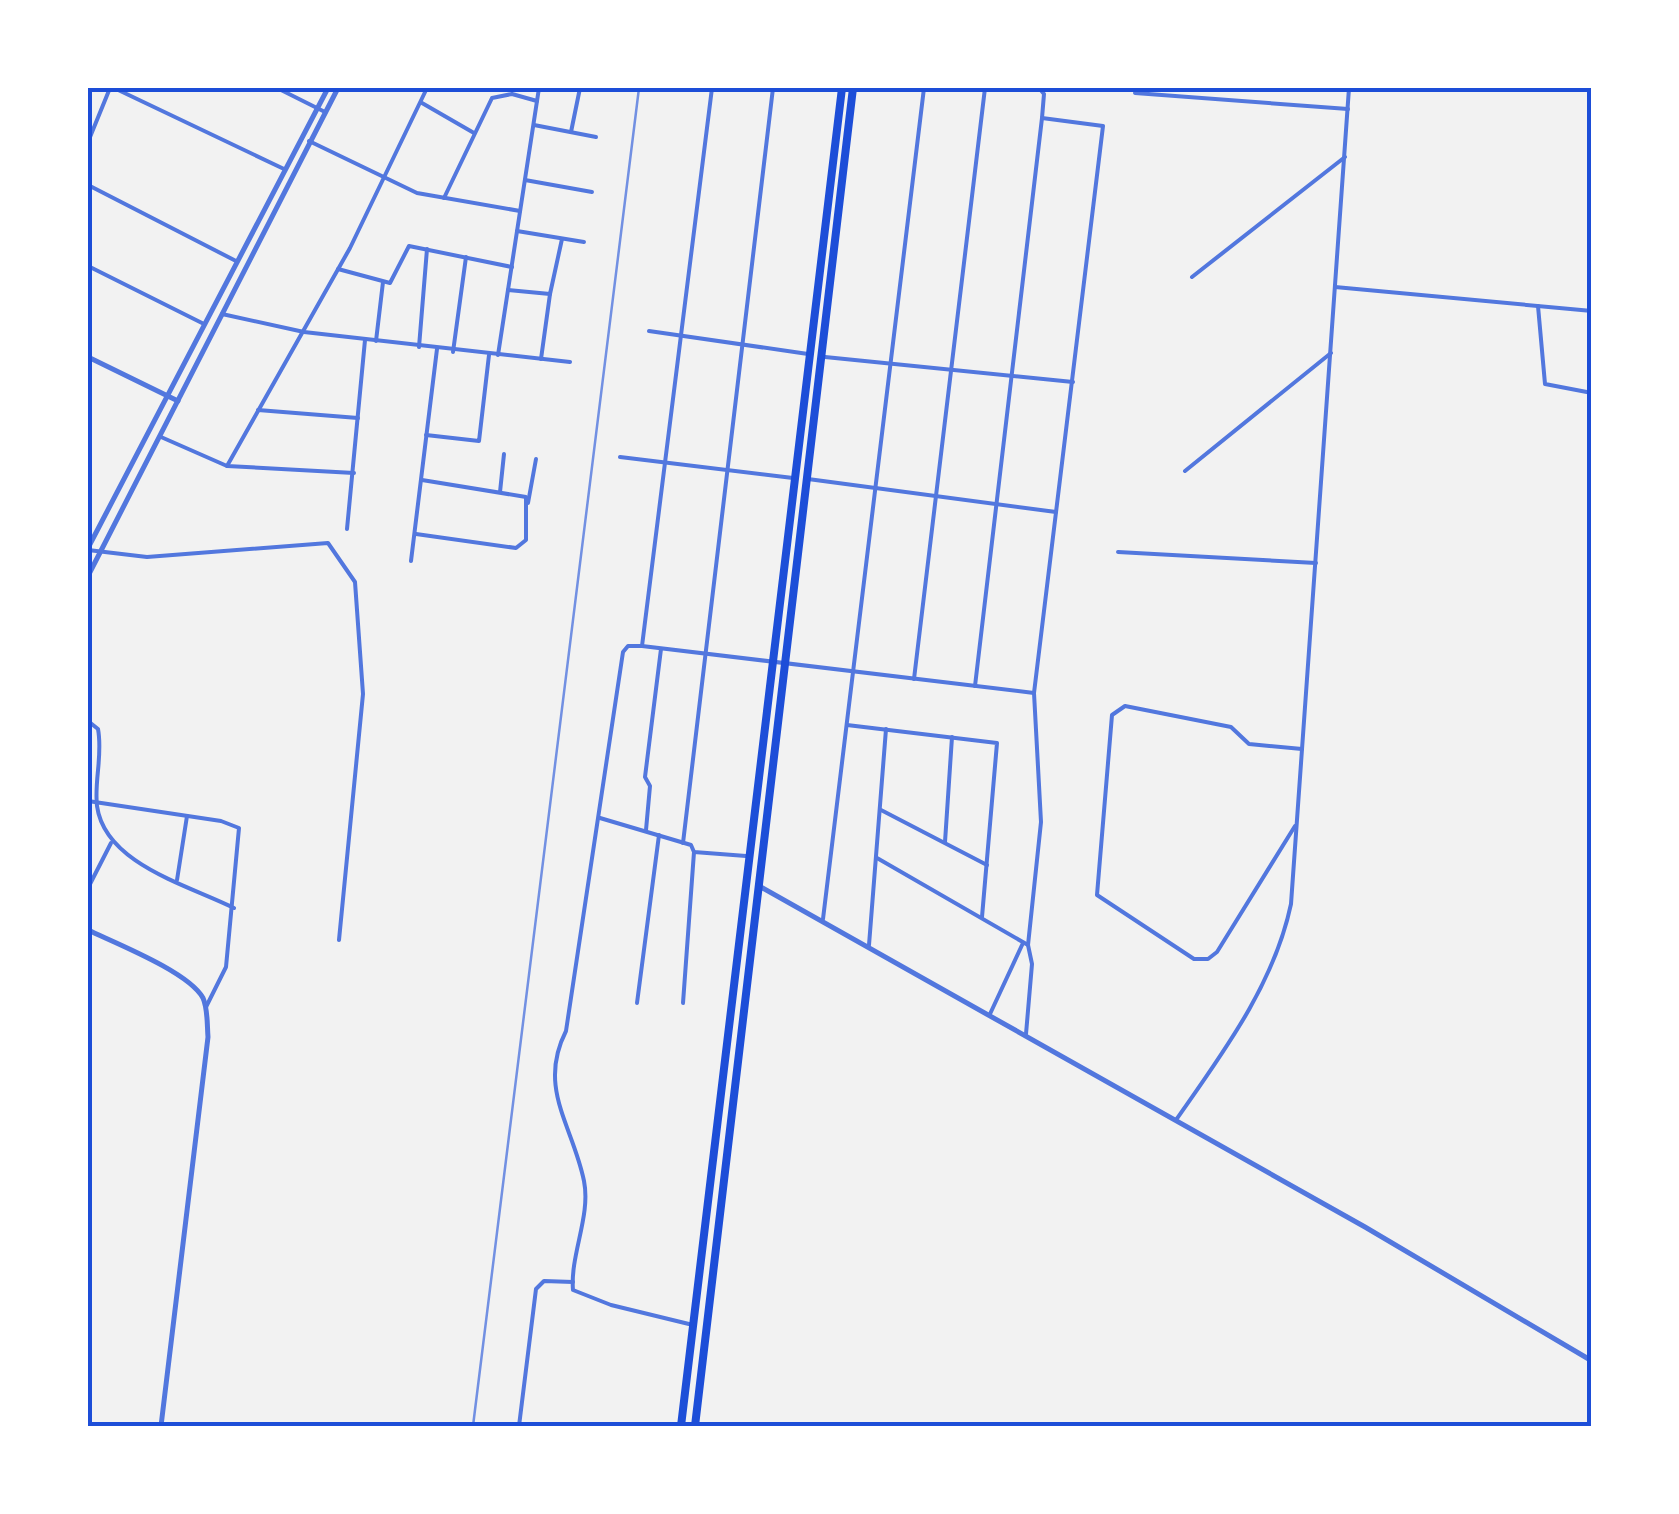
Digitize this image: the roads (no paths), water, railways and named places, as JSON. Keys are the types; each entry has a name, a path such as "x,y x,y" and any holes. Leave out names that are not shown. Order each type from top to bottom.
{"highway":[{"path":"695,1426 805,479 842,88"},
{"path":"680,1426 793,478 815,355 852,88"}],"street":[{"path":"88,142 113,88 285,170"},
{"path":"277,88 325,112"},
{"path":"328,88 88,549 147,556 328,543 355,582 363,694 339,940"},
{"path":"88,576 338,88"},
{"path":"227,466 338,269 427,88"},
{"path":"498,356 540,88"},
{"path":"572,132 580,88"},
{"path":"642,646 712,88"},
{"path":"683,843 773,88"},
{"path":"823,918 924,88"},
{"path":"914,679 954,370 984,88"},
{"path":"975,686 1042,118 1044,94 1039,88"},
{"path":"1176,1120 1217,1061 1273,963 1291,904 1349,88"},
{"path":"444,198 474,133 497,95 512,94 537,101"},
{"path":"1135,94 1348,109"},
{"path":"421,102 474,133"},
{"path":"990,1014 1026,944 1040,822 1034,693 1103,126 1042,118"},
{"path":"534,125 596,137"},
{"path":"302,137 417,193 520,211"},
{"path":"1192,278 1345,157"},
{"path":"525,180 592,192"},
{"path":"88,185 236,261"},
{"path":"517,230 584,242"},
{"path":"541,359 562,238"},
{"path":"338,269 390,283 409,246 512,267"},
{"path":"419,347 427,249"},
{"path":"453,352 466,258"},
{"path":"88,266 204,324"},
{"path":"376,342 383,281"},
{"path":"1336,287 1592,311"},
{"path":"508,290 550,294"},
{"path":"1538,306 1545,384 1558,390 1592,393"},
{"path":"222,314 304,332 376,342 570,362"},
{"path":"650,330 742,347 1073,382"},
{"path":"347,529 365,340"},
{"path":"411,560 438,350"},
{"path":"1186,471 1331,352"},
{"path":"426,435 479,441 490,355"},
{"path":"88,357 178,401"},
{"path":"258,410 358,418"},
{"path":"161,437 227,466 354,473"},
{"path":"500,492 504,454"},
{"path":"620,457 1058,512"},
{"path":"416,534 523,546 536,459"},
{"path":"422,480 521,495 528,503"},
{"path":"1118,552 1316,563"},
{"path":"693,1325 580,1296 573,1290 572,1282 584,1180 554,1096 553,1073 556,1049 566,1031 622,652 628,646 642,646 1034,693"},
{"path":"646,830 650,786 645,777 661,649"},
{"path":"1297,822 1217,952 1208,959 1194,959 1097,895 1112,715 1117,709 1125,706 1231,727 1249,744 1302,749"},
{"path":"88,721 98,730 96,802 101,825 111,842 234,908"},
{"path":"847,725 992,741 999,748 982,918"},
{"path":"869,945 886,729"},
{"path":"945,843 952,737"},
{"path":"88,800 239,828 226,966 206,1007"},
{"path":"881,810 989,866"},
{"path":"177,880 187,816"},
{"path":"600,818 693,846 683,1003"},
{"path":"637,1003 660,835"},
{"path":"88,888 111,842"},
{"path":"694,852 746,856"},
{"path":"878,858 1026,944 1032,964 1026,1034"},
{"path":"756,884 1026,1034 1592,1362"},
{"path":"88,930 186,981 201,994 206,1007 208,1037 161,1426"},
{"path":"520,1426 536,1290 544,1281 572,1282"}],"railway":[{"path":"473,1426 639,88"}]}
